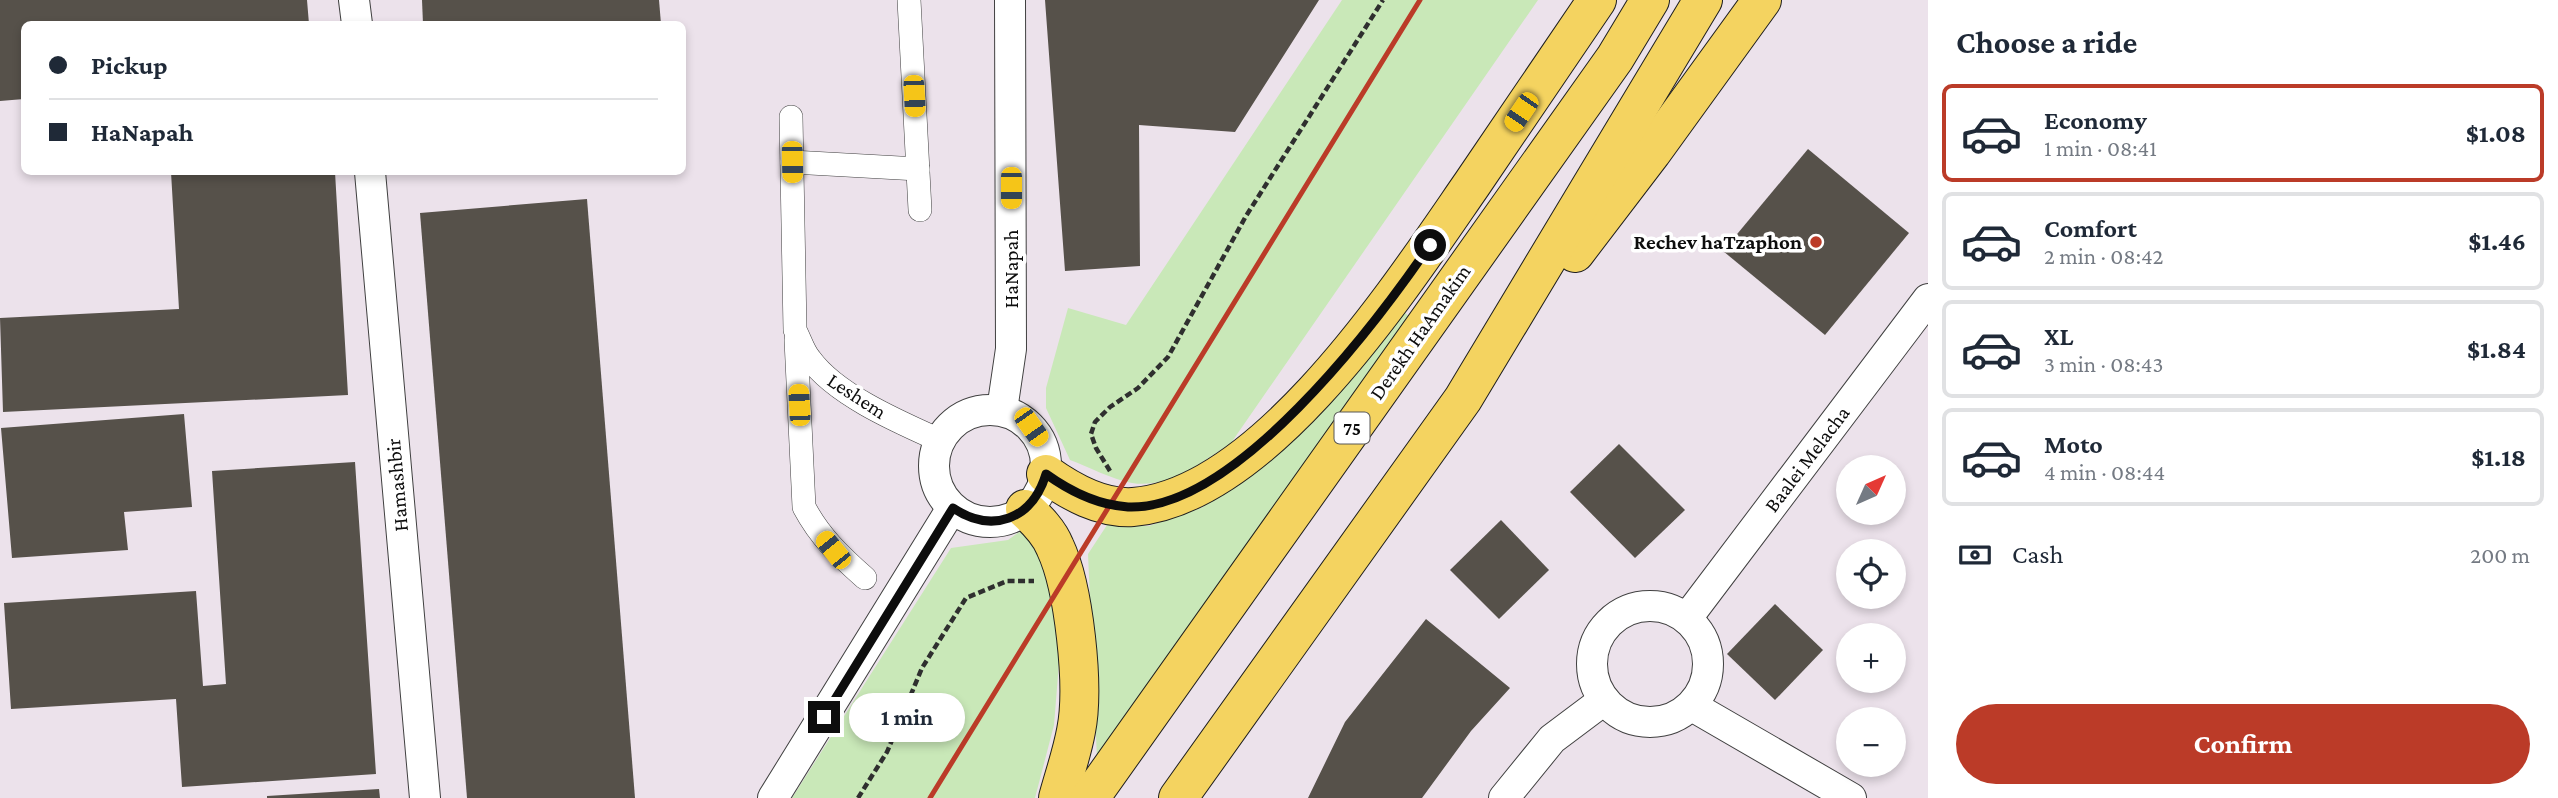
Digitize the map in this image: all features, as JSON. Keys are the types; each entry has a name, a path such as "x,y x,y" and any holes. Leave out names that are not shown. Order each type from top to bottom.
{"highway":[{"path":"1046,474 1096,503 1131,507 1160,502 1192,490 1244,458 1289,419 1335,368 1399,289 1597,0"},
{"path":"1615,58 1639,0"},
{"name":"Derekh HaAmakim","path":"1090,798 1615,58 1650,0"},
{"path":"1463,399 1703,0"},
{"path":"1178,798 1463,399 1652,152 1762,0"},
{"path":"1026,509 1047,534 1061,560 1074,626 1081,684 1077,730 1058,798"}],"street":[{"path":"354,0 357,21"},
{"path":"908,0 920,210"},
{"name":"HaNapah","path":"1002,410 1012,349 1010,0"},
{"name":"Leshem","path":"791,117 795,330 804,507 833,550 865,578"},
{"path":"792,162 918,169"},
{"name":"Hamashbir","path":"370,175 425,798"},
{"name":"Baalei Melacha","path":"1687,618 1928,299"},
{"name":"Leshem","path":"795,330 808,357 830,382 893,419 939,440"},
{"path":"983,409 1002,410 1031,427 1040,441 1046,474 1042,488 1026,509 997,522 981,522 966,517 953,508 941,494 934,477 933,458 939,440 949,425 965,414 983,409"},
{"path":"773,798 953,508"},
{"path":"1652,605 1670,608 1687,618 1700,633 1708,651 1709,671 1703,690 1692,706 1675,718 1657,723 1637,721 1618,713 1604,700 1595,684 1591,665 1594,646 1602,629 1616,616 1633,608 1652,605"},
{"path":"1504,798 1552,739 1604,700"},
{"path":"1692,706 1851,798"}],"path":[{"path":"1105,504 1112,489 1110,468 1096,448 1091,434 1095,422 1110,407 1138,388 1168,357 1246,216 1383,0"},
{"path":"858,798 887,752 922,668 966,598 1007,581 1037,582 1044,579 1061,560"}],"shaded area":[{"path":"0,0 1928,0 1928,798 0,798"}],"green space":[{"path":"1342,0 1538,0 1231,443 1197,466 1172,478 1146,484 1116,479 1070,460 1046,408 1046,388 1068,308 1126,325"},
{"path":"1398,307 1411,318 1097,759 1088,554 1107,525 1149,526 1203,507 1299,427"},
{"path":"1030,524 1057,607 1059,663 1054,725 1035,798 792,798 951,548 1008,540"}],"building":[{"path":"0,0 307,0 309,21 21,21 21,99 0,101"},
{"path":"422,0 659,0 661,21 423,21"},
{"path":"1045,0 1319,0 1235,132 1139,125 1140,266 1065,271"},
{"name":"Rechev haTzaphon","path":"1808,149 1909,233 1825,335 1723,251"},
{"path":"171,175 335,175 348,395 3,412 0,318 179,309"},
{"path":"587,199 635,798 467,798 420,213"},
{"path":"184,414 192,507 124,512 128,550 12,558 1,428"},
{"path":"1619,444 1685,510 1635,558 1570,492"},
{"path":"355,462 376,774 182,787 176,699 11,709 4,603 196,591 203,686 226,684 212,471"},
{"path":"1501,520 1549,570 1499,619 1450,570"},
{"path":"1775,604 1823,650 1775,700 1727,654"},
{"path":"1426,619 1510,688 1471,731 1422,798 1308,798 1345,722"},
{"path":"379,789 380,798 267,798 267,796"}],"railway":[{"path":"930,798 1420,0"}],"place":[{"name":"Rechev haTzaphon","path":"1816,242"}],"route":[{"path":"824,717 953,508 966,517 981,522 997,522 1012,517 1026,509 1035,499 1046,474 1059,484 1096,503 1131,507 1160,502 1192,490 1244,458 1289,419 1335,368 1399,289 1430,245"}]}
